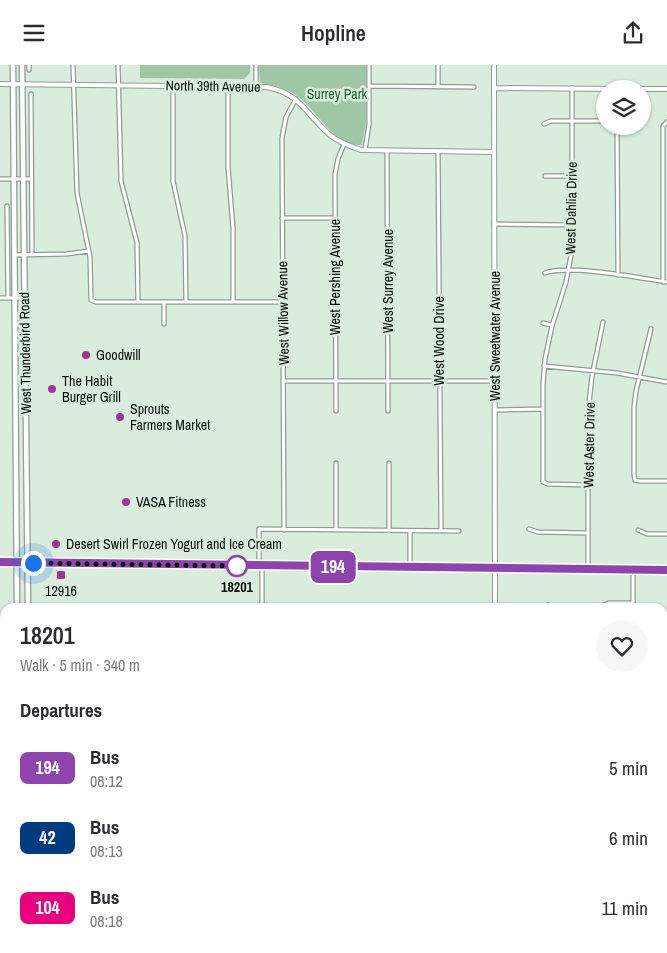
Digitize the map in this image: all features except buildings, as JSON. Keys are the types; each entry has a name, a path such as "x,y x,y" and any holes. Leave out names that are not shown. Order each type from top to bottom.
{"main road":[{"name":"West Thunderbird Road","path":"13,65 17,603"},
{"name":"West Thunderbird Road","path":"23,65 23,255 28,603"},
{"path":"0,562 667,570"}],"street":[{"path":"29,65 29,70"},
{"path":"73,65 77,193 90,251 91,300 96,302 186,303 283,302"},
{"path":"118,65 122,181 137,243 138,302"},
{"path":"256,65 256,86"},
{"path":"365,151 369,124 369,65"},
{"path":"438,65 438,87"},
{"name":"West Sweetwater Avenue","path":"494,65 495,603"},
{"name":"North 39th Avenue","path":"0,84 256,86 272,88 296,99 329,134 344,144 365,151 494,152"},
{"path":"173,85 173,181 185,236 186,303"},
{"path":"228,86 228,167 232,228 233,302"},
{"path":"369,86 474,87"},
{"path":"494,88 596,89"},
{"name":"West Dahlia Drive","path":"572,88 572,250 569,270 552,325 544,366 542,409 543,482 548,484 588,485"},
{"path":"651,89 667,89"},
{"path":"31,94 32,255"},
{"path":"22,99 31,103"},
{"name":"West Willow Avenue","path":"284,529 282,131 286,117 296,99"},
{"path":"544,124 551,121 596,121"},
{"path":"545,273 554,270 569,270 665,282 663,126 666,122"},
{"path":"618,135 618,275"},
{"name":"West Pershing Avenue","path":"336,411 335,173 344,144"},
{"name":"West Surrey Avenue","path":"387,151 388,411"},
{"name":"West Wood Drive","path":"438,151 440,531"},
{"path":"545,176 573,176"},
{"path":"0,179 31,179"},
{"name":"West Thunderbird Road","path":"7,206 8,298"},
{"path":"7,216 14,211"},
{"path":"282,218 335,218"},
{"path":"494,224 572,225"},
{"path":"14,255 76,254 90,251"},
{"path":"0,298 24,298"},
{"path":"164,302 164,324"},
{"name":"West Aster Drive","path":"588,569 588,412 593,371 603,322"},
{"path":"543,323 552,325"},
{"path":"650,329 634,407 635,480 667,481"},
{"path":"544,366 639,376 667,382"},
{"path":"284,381 495,381"},
{"path":"495,410 542,409"},
{"path":"336,463 336,530"},
{"path":"388,463 388,531"},
{"path":"262,603 259,529 459,531"},
{"path":"529,529 538,532 588,533"},
{"path":"638,530 646,534 667,534"},
{"path":"410,531 410,568"},
{"path":"633,569 633,603"}],"green space":[{"path":"140,65 250,65 250,73 244,79 140,78"},
{"name":"Surrey Park","path":"259,65 366,65 366,122 362,145 352,144 334,134 305,102 293,93 280,87 260,83"}],"bus line":[{"name":"194","path":"0,562 667,570"}],"place":[{"name":"Goodwill","path":"86,355"},
{"name":"The Habit Burger Grill","path":"52,389"},
{"name":"Sprouts Farmers Market","path":"120,417"},
{"name":"VASA Fitness","path":"126,502"},
{"name":"Desert Swirl Frozen Yogurt and Ice Cream","path":"56,544"},
{"name":"18201","path":"237,566"},
{"name":"12916","path":"61,575"}],"route":[{"path":"33,563 237,566"}]}
